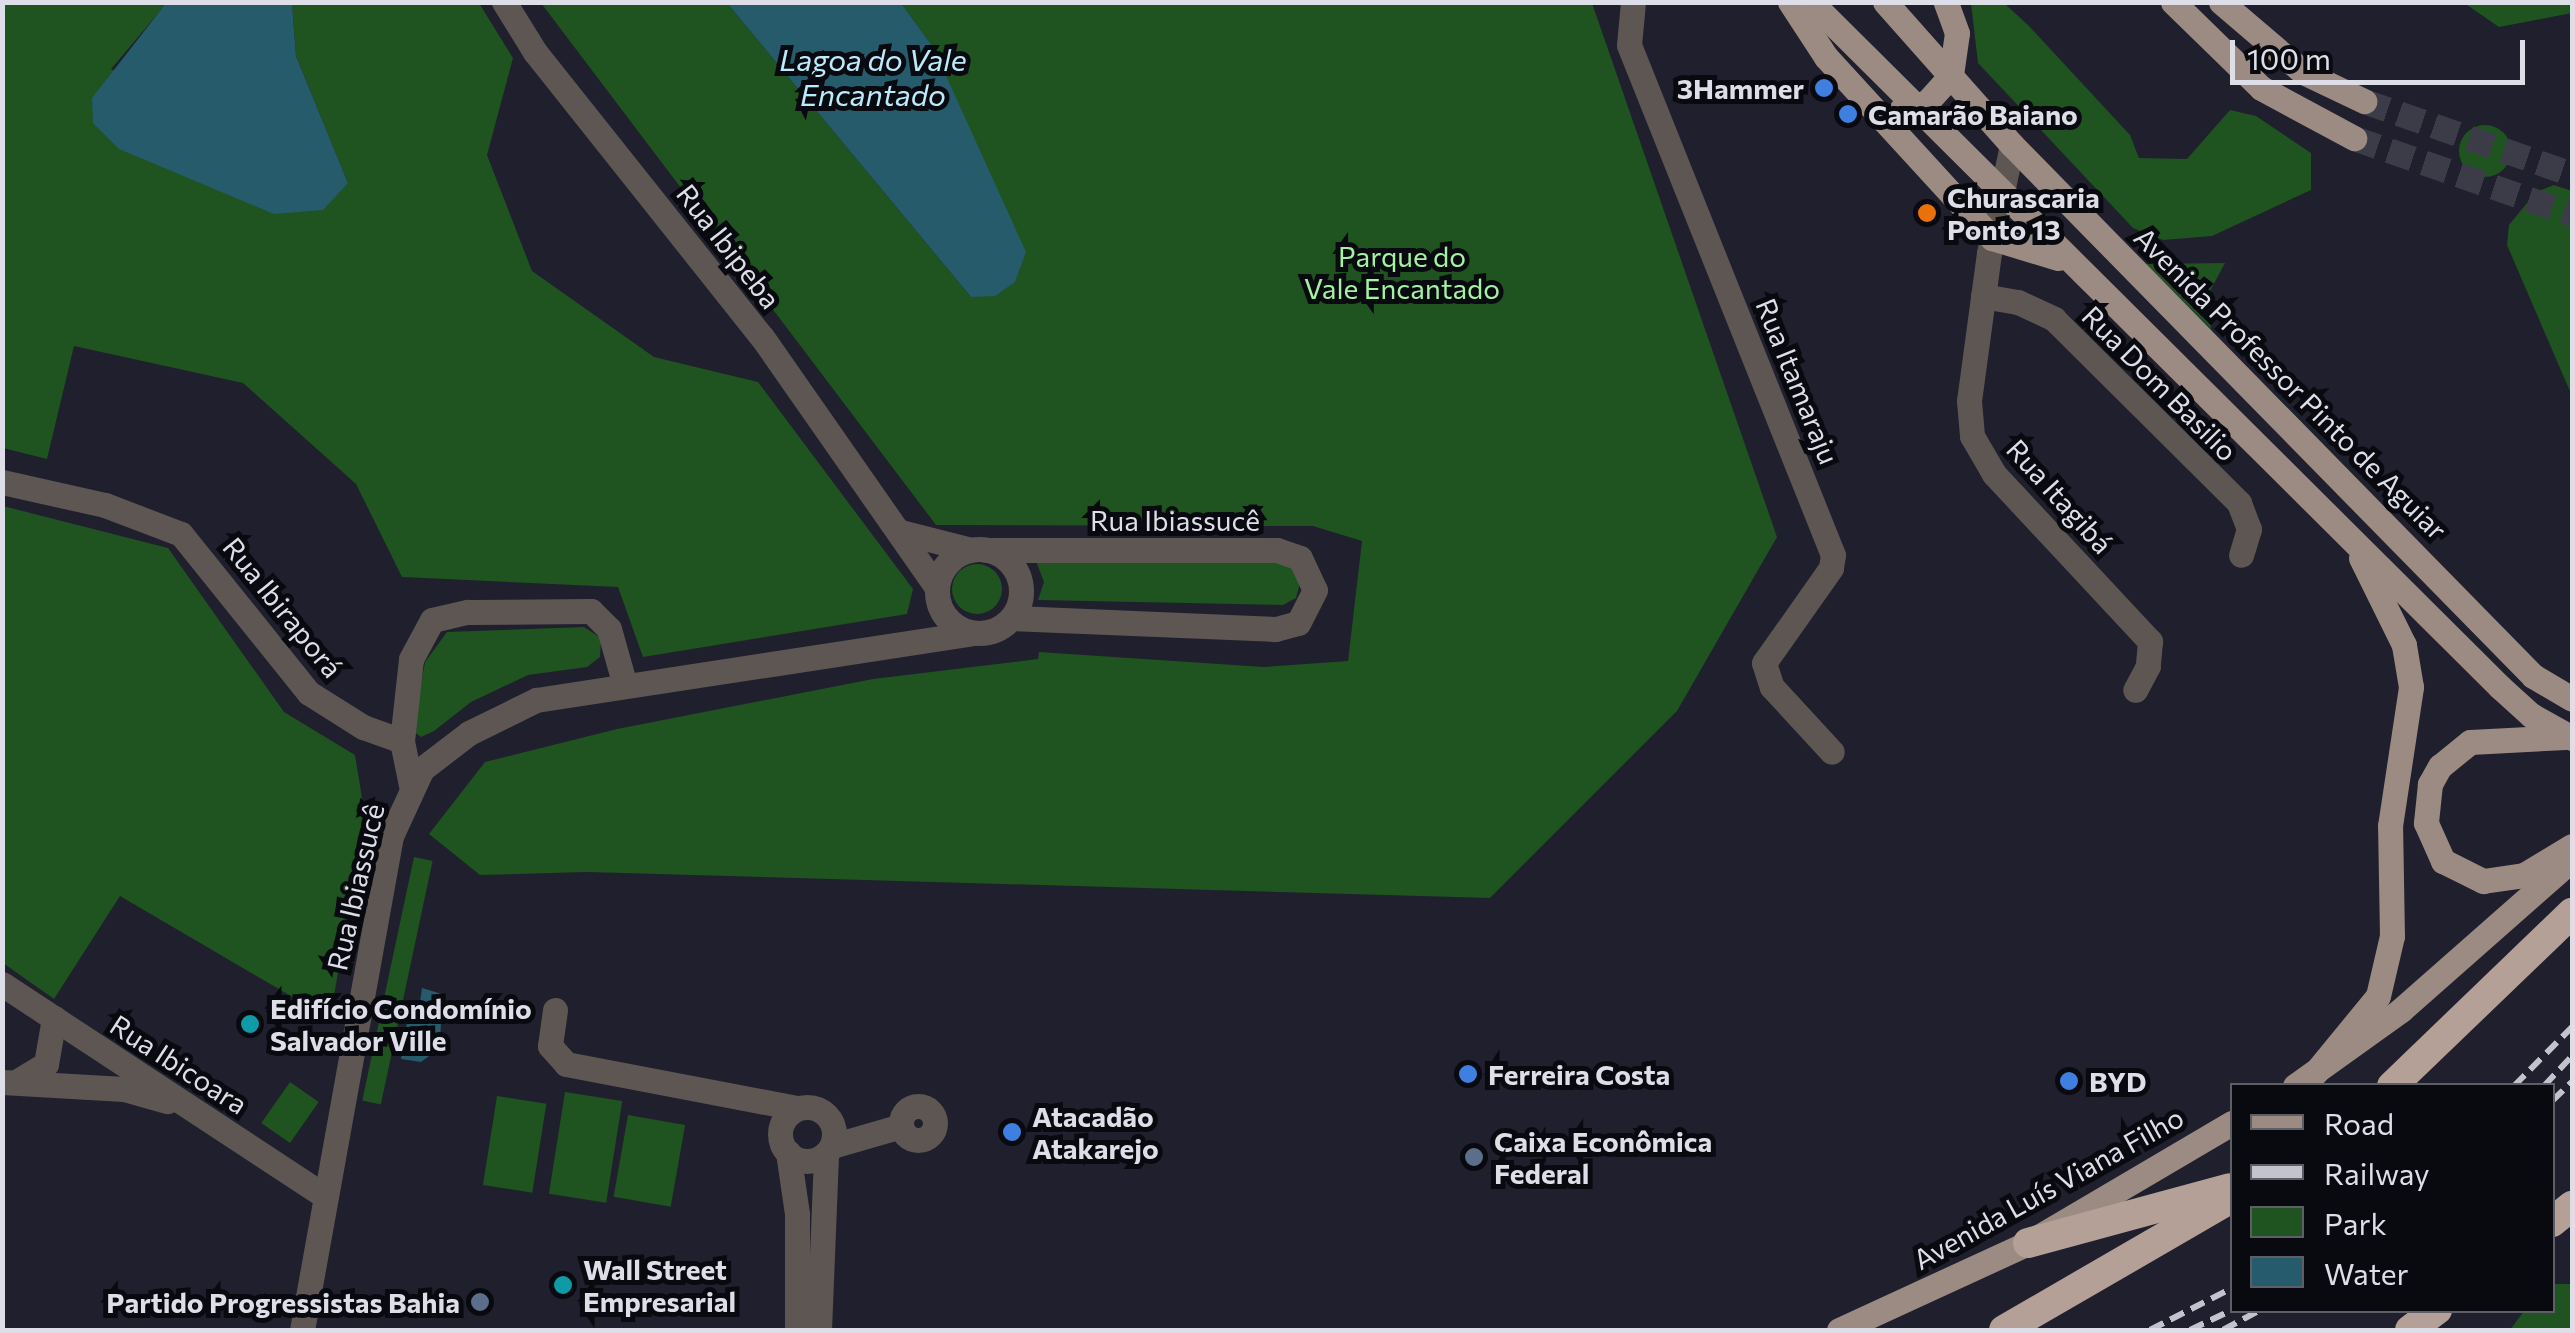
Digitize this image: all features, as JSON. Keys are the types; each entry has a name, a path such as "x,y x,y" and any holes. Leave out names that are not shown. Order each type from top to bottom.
{"highway":[{"path":"2395,1083 2572,913"},
{"path":"2028,1243 2230,1188"},
{"path":"2004,1330 2230,1199"},
{"path":"2410,1330 2433,1313"}],"main road":[{"path":"1790,2 1867,104 1992,238 2029,245 2077,267"},
{"path":"1811,2 1913,108 2531,715 2569,738"},
{"name":"Avenida Professor Pinto de Aguiar","path":"1885,2 2012,144 2532,676 2572,699"},
{"path":"1867,104 1913,108 1935,96 1951,75 1957,33 1946,2"},
{"path":"2173,2 2261,88 2354,138"},
{"path":"2221,2 2303,72 2364,101"},
{"path":"2305,1079 2384,983 2394,908 2393,789 2409,718 2404,646 2352,540"},
{"path":"2569,738 2470,742 2440,766 2425,803 2430,842 2464,876 2501,881 2524,875 2572,846"},
{"path":"2305,1079 2401,1010 2572,859"},
{"name":"Avenida Luís Viana Filho","path":"1839,1330 2028,1243 2230,1124"}],"street":[{"name":"Rua Ibipeba","path":"504,2 535,52 762,337 901,532 940,600"},
{"name":"Rua Itamaraju","path":"1634,2 1629,44 1833,555 1831,568 1764,663 1772,688 1832,752"},
{"name":"Rua Itagibá","path":"2012,144 1983,296 1969,401 1972,436 1994,474 2150,641 2148,666 2135,690"},
{"name":"Rua Dom Basilio","path":"1983,296 2018,302 2054,319 2238,503 2249,528 2241,555"},
{"name":"Rua Ibiraporá","path":"2,482 105,505 181,534 309,693 348,720 402,742"},
{"path":"901,532 978,550 1016,571 1022,595 1012,618 972,633 940,600 946,564 978,550"},
{"name":"Rua Ibiassucê","path":"978,550 1277,550 1300,558 1315,590 1298,622 1275,629 1012,618"},
{"name":"Rua Ibiassucê","path":"890,641 920,630 940,600"},
{"path":"411,785 402,742 415,642 432,620 449,614 591,611 609,629 624,682"},
{"name":"Rua Ibiassucê","path":"302,1330 322,1195 392,836 411,785 452,743 536,700 624,682 890,641 972,633"},
{"name":"Rua Ibicoara","path":"2,984 322,1195"},
{"path":"555,1010 550,1046 558,1061 751,1103 816,1108 830,1119 864,1132"},
{"path":"9,1082 46,1064 54,1018"},
{"path":"9,1082 124,1089 196,1110"},
{"path":"751,1103 784,1144 803,1160 864,1132 901,1126"},
{"path":"797,1108 784,1119 784,1144 797,1214 797,1330"},
{"path":"819,1330 830,1119"}],"green space":[{"path":"3,3 167,3 111,69 348,183 296,56 292,3 479,3 513,58 487,155 532,271 654,357 758,382 913,589 907,614 643,657 618,587 402,577 356,484 243,383 74,346 47,459 3,448"},
{"name":"Parque do Vale Encantado","path":"541,3 727,3 971,297 933,47 901,3 1592,3 1777,537 1677,711 1490,898 587,872 480,875 429,834 485,762 617,729 873,679 1038,659 1039,652 1264,667 1348,661 1362,541 1313,526 936,525"},
{"path":"1971,3 2004,3 2029,26 2130,135 2139,158 2187,159 2230,110 2256,116 2311,153 2311,190 2212,236 2163,240 2133,228 1978,63"},
{"path":"2464,3 2572,3 2572,13 2499,27"},
{"path":"2485,125 2503,133 2511,151 2503,169 2485,177 2467,169 2459,151 2467,133"},
{"path":"2554,185 2572,191 2572,396 2507,245 2509,225 2536,192"},
{"path":"2225,263 2209,293 2211,329 2146,264"},
{"path":"3,506 168,548 284,712 355,755 365,816 330,1019 120,896 54,999 3,963"},
{"path":"1277,556 1294,566 1300,583 1296,598 1283,605 1038,600 1044,582 1036,561"},
{"path":"977,564 994,572 1002,589 994,606 977,614 960,606 952,589 960,572"},
{"path":"584,627 601,638 600,657 587,667 528,675 471,702 434,731 421,737 413,731 425,662 447,632"},
{"path":"414,857 433,861 381,1105 362,1101"},
{"path":"290,1082 319,1102 290,1143 261,1123"},
{"path":"565,1092 622,1101 606,1203 549,1194"},
{"path":"497,1096 546,1104 532,1193 483,1185"},
{"path":"628,1115 685,1125 671,1207 614,1197"},
{"path":"2555,1284 2572,1284 2572,1330 2510,1330 2523,1313 2555,1313"}],"water":[{"path":"167,2 292,3 296,56 348,183 323,210 274,214 119,149 93,123 92,98"},
{"name":"Lagoa do Vale Encantado","path":"727,3 901,3 933,47 1026,252 1015,282 995,296 971,297"},
{"path":"422,988 442,994 440,1048 421,1062 401,1059 408,1017 418,1016"}],"tunnel":[{"path":"2364,101 2572,174"},
{"path":"2354,138 2572,214"}],"railway":[{"path":"2517,1083 2572,1027"},
{"path":"2547,1083 2572,1056"},
{"path":"2555,1098 2572,1082"},
{"path":"2150,1330 2230,1289"},
{"path":"2190,1330 2230,1311"},
{"path":"2223,1330 2254,1313"}],"place":[{"name":"3Hammer","path":"1824,88"},
{"name":"Camarão Baiano","path":"1848,114"},
{"name":"Churascaria Ponto 13","path":"1927,213"},
{"name":"Edifício Condomínio Salvador Ville","path":"250,1024"},
{"name":"Ferreira Costa","path":"1468,1074"},
{"name":"BYD","path":"2069,1081"},
{"name":"Atacadão Atakarejo","path":"1012,1132"},
{"name":"Caixa Econômica Federal","path":"1474,1157"},
{"name":"Wall Street Empresarial","path":"563,1285"},
{"name":"Partido Progressistas Bahia","path":"480,1302"}]}
